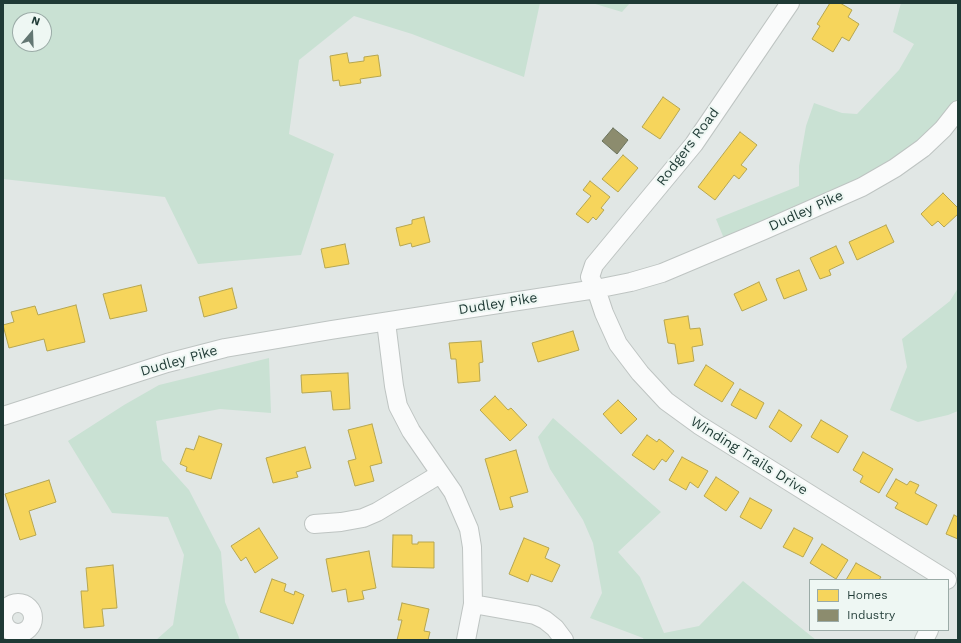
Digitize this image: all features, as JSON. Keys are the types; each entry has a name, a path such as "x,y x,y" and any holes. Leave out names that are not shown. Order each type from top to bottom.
{"street":[{"name":"Rodgers Road","path":"596,289 590,278 594,265 694,144 790,3"},
{"name":"Dudley Pike","path":"3,416 167,363 225,348 596,289 631,282 662,273 862,187 895,168 923,148 943,129 958,110"},
{"name":"Winding Trails Drive","path":"596,289 604,313 618,344 640,373 666,401 699,425 943,579"},
{"path":"386,322 398,406 411,431 453,492 468,529 472,547 473,604 466,640"},
{"path":"314,524 363,518 377,512 440,474"},
{"path":"473,604 534,615 545,620 555,628 564,640"},
{"path":"924,640 928,631"}],"green space":[{"path":"3,3 540,3 524,77 412,34 354,16 299,60 289,134 334,154 301,255 198,264 165,197 3,179"},
{"path":"592,3 630,3 622,12"},
{"path":"901,3 958,3 958,110 923,148 727,246 716,219 799,186 799,166 806,126 814,103 842,113 857,114 899,70 914,44 893,32"},
{"path":"958,288 958,411 948,415 918,422 890,410 907,367 902,339 950,301"},
{"path":"269,358 271,413 220,409 156,421 162,460 189,490 221,552 225,602 240,640 156,640 173,625 184,555 168,517 112,513 68,441 124,405 159,385"},
{"path":"553,418 661,512 618,552 640,577 664,633 699,626 743,581 816,640 644,640 643,638 590,618 602,593 593,543 583,520 550,469 538,437"}],"building: Homes":[{"path":"830,3 840,3 852,10 848,17 859,24 849,41 842,37 833,52 812,39 820,26 817,24"},
{"path":"347,53 349,63 364,61 364,57 378,55 381,76 360,79 361,83 340,86 339,80 333,81 330,56"},
{"path":"663,97 680,109 660,139 642,127"},
{"path":"740,132 757,145 741,165 747,169 739,179 734,175 715,200 698,187"},
{"path":"623,155 638,168 618,192 602,179"},
{"path":"590,181 610,197 601,208 604,210 596,220 593,217 588,223 576,214 591,196 583,190"},
{"path":"943,193 958,208 958,214 944,227 938,221 932,226 921,214"},
{"path":"424,217 430,242 412,247 411,243 400,246 396,228 412,224 412,220"},
{"path":"886,225 894,242 857,260 849,242"},
{"path":"345,244 349,264 325,268 321,249"},
{"path":"836,246 844,263 829,270 831,275 820,279 810,258"},
{"path":"799,270 807,290 784,299 776,279"},
{"path":"759,282 767,300 742,311 734,294"},
{"path":"141,285 147,311 110,319 103,294"},
{"path":"232,288 237,308 204,317 199,297"},
{"path":"76,305 85,342 47,351 44,339 9,348 3,325 14,322 11,312 35,306 38,315"},
{"path":"688,316 690,329 700,328 703,345 692,347 694,361 678,364 675,344 668,343 664,320"},
{"path":"573,331 579,350 538,362 532,343"},
{"path":"481,341 483,362 479,363 480,381 458,383 456,359 451,359 449,343"},
{"path":"706,365 734,383 722,402 694,385"},
{"path":"348,373 350,409 333,410 331,391 302,393 301,375"},
{"path":"740,389 764,403 756,419 731,405"},
{"path":"495,396 508,410 511,408 527,425 510,441 480,410"},
{"path":"618,400 637,419 621,434 603,414"},
{"path":"779,410 802,425 791,442 769,427"},
{"path":"821,420 848,436 838,453 811,437"},
{"path":"372,424 382,463 370,466 374,481 355,486 348,461 356,459 348,430"},
{"path":"647,435 657,442 659,439 674,451 666,462 662,459 654,470 632,455"},
{"path":"199,436 222,444 211,479 186,471 187,467 180,464 186,448 194,450"},
{"path":"305,447 311,468 296,472 298,477 273,483 266,458"},
{"path":"516,450 528,492 510,497 513,507 500,510 485,459"},
{"path":"863,452 893,469 879,493 860,482 863,476 853,470"},
{"path":"682,457 708,471 698,488 690,482 686,490 669,480"},
{"path":"716,477 739,492 726,511 704,496"},
{"path":"896,479 907,485 910,481 919,485 915,493 937,505 927,525 895,508 898,503 886,496"},
{"path":"49,480 56,502 29,511 36,535 20,540 5,494"},
{"path":"750,498 772,510 761,529 740,517"},
{"path":"954,515 958,517 958,539 946,534"},
{"path":"259,528 278,558 255,573 246,557 241,561 231,546"},
{"path":"794,528 813,538 803,557 783,547"},
{"path":"393,535 412,535 412,544 418,544 418,542 434,542 434,568 392,567"},
{"path":"524,538 549,548 545,558 560,565 552,582 531,574 528,582 509,574"},
{"path":"822,544 848,560 836,579 810,563"},
{"path":"369,551 376,588 362,591 364,599 348,602 346,589 332,592 326,559"},
{"path":"856,563 881,577 880,579 847,579"},
{"path":"113,565 117,608 102,609 104,626 84,628 81,591 88,591 86,568"},
{"path":"272,579 286,584 284,591 294,595 295,591 304,595 293,624 260,612"},
{"path":"402,603 429,609 424,631 430,632 428,640 397,640 402,620 398,620"}],"building: Industry":[{"path":"613,128 628,140 617,154 602,141"}]}
